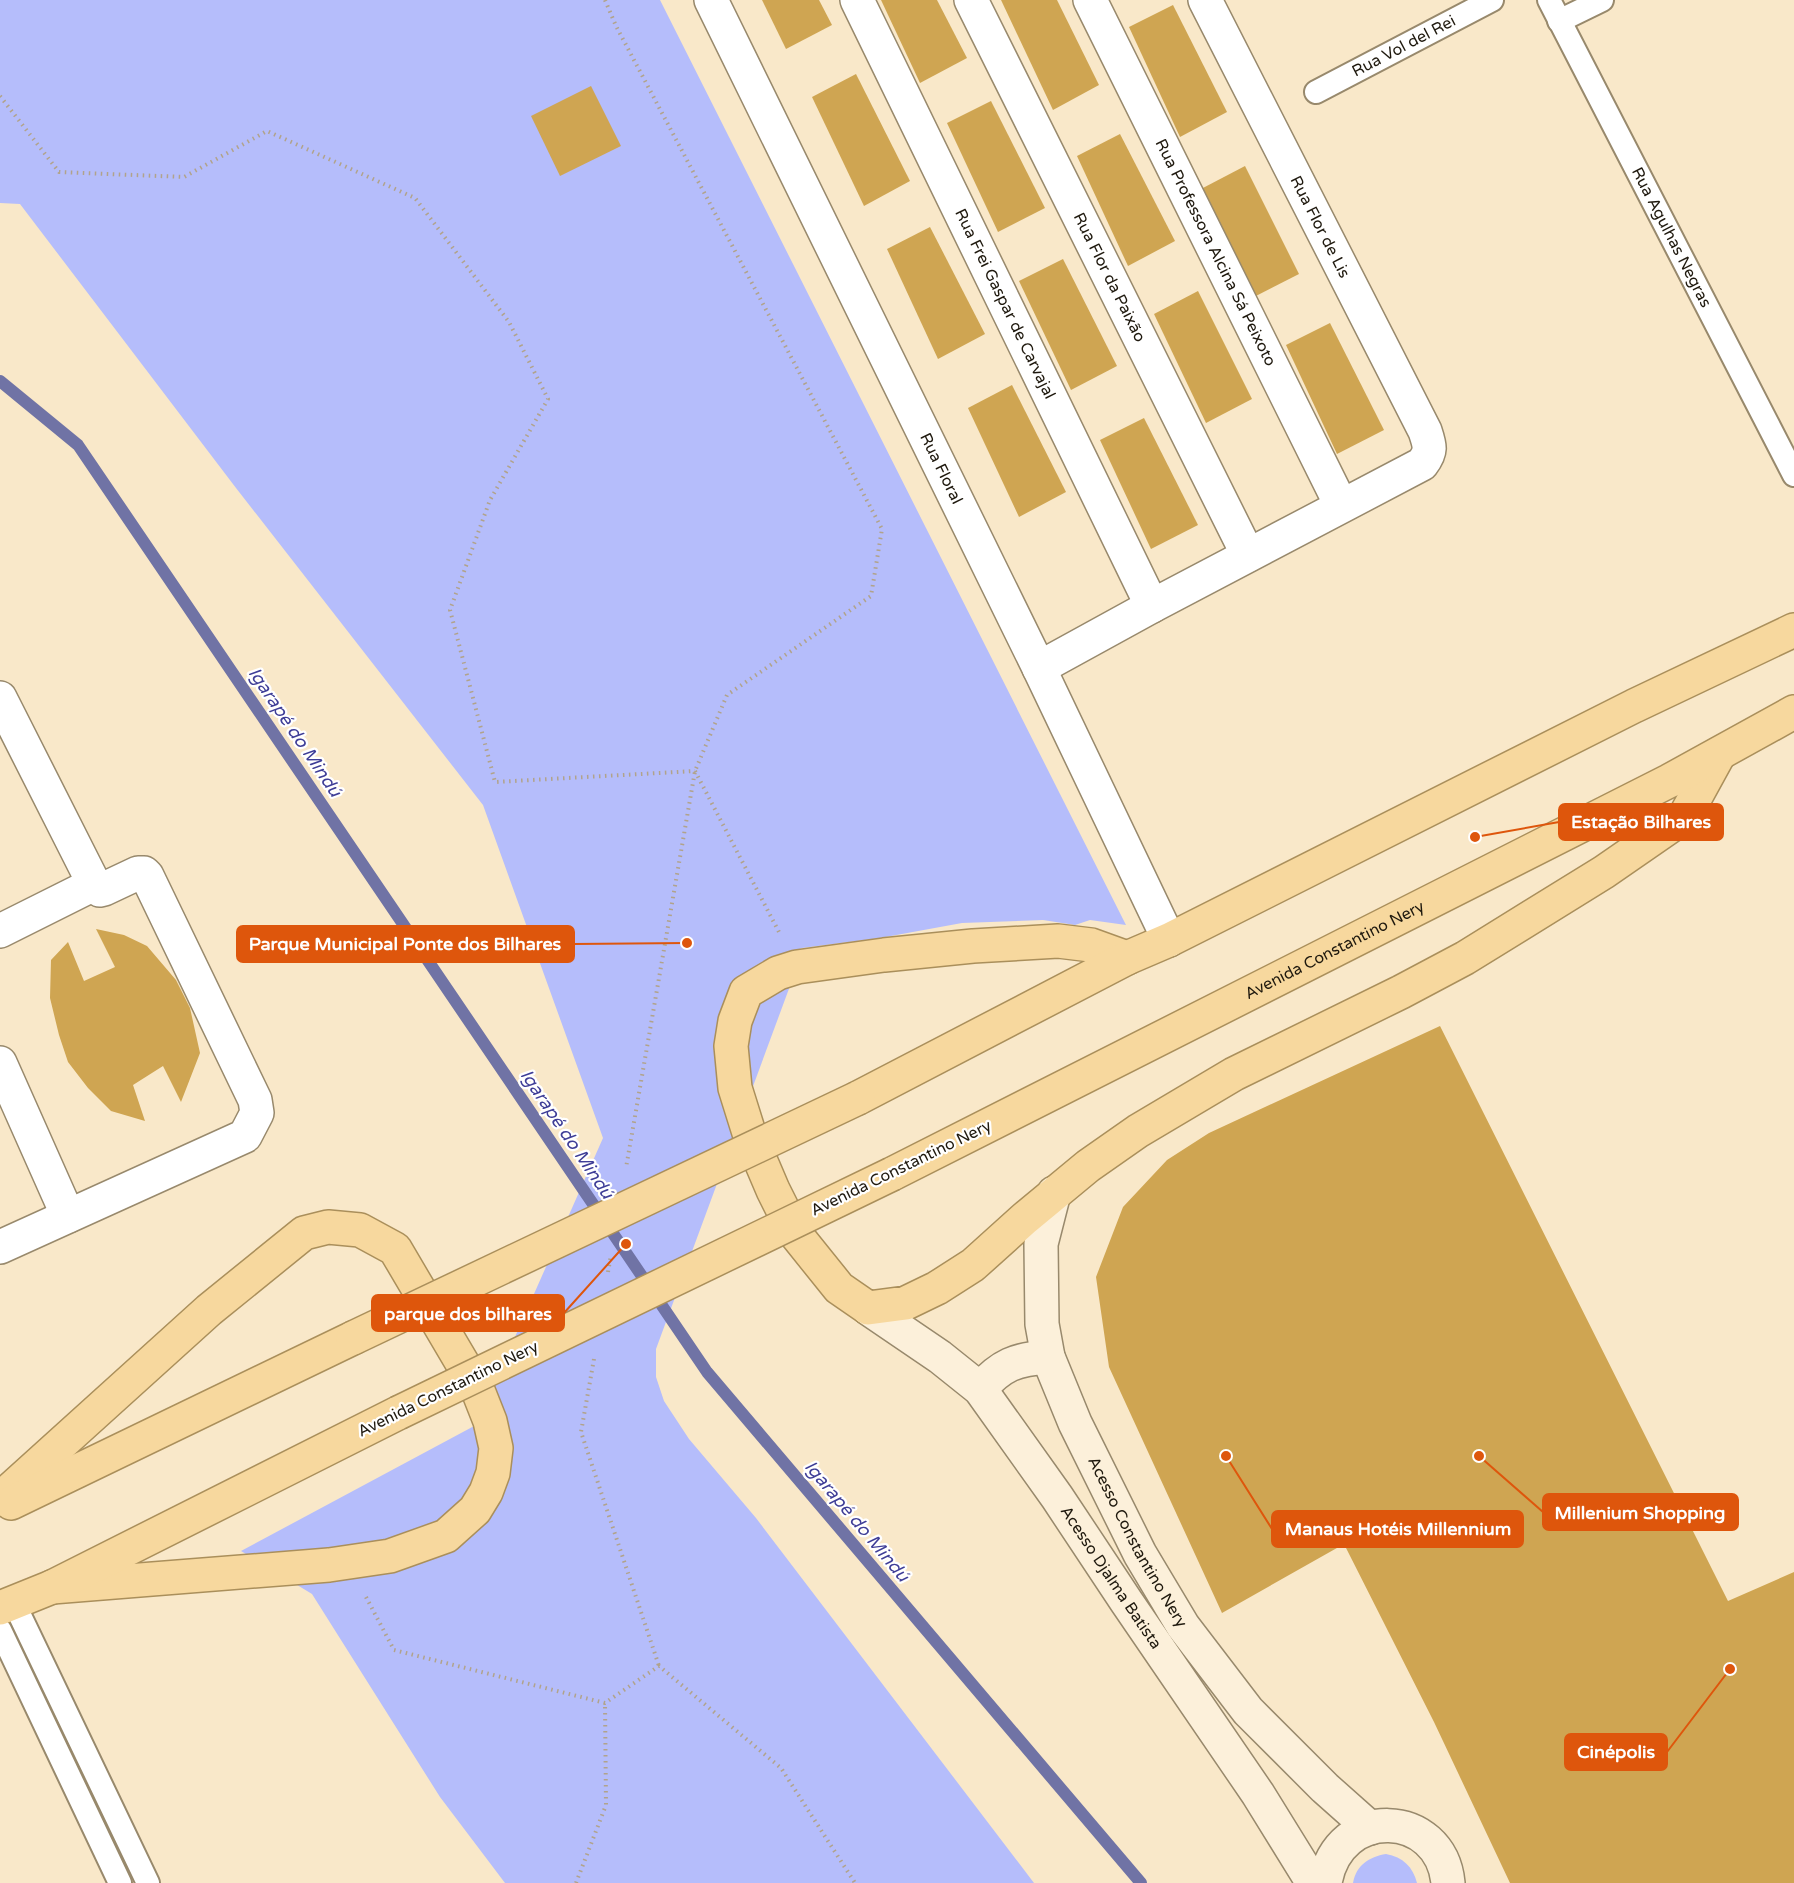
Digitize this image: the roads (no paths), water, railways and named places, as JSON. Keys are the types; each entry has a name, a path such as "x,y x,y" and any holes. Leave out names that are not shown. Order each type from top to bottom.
{"highway":[{"path":"0,1508 858,1098 1127,958 1169,940 1623,712 1794,630"},
{"name":"Avenida Constantino Nery","path":"7,1604 52,1587 398,1413 892,1174 1719,754 1794,712"},
{"path":"1127,958 1091,945 1058,941 973,946 797,967 778,972 746,992 735,1021 731,1046 735,1088 750,1136 794,1232 839,1288 868,1308 906,1303 946,1282 973,1265 1088,1166 1138,1131 1234,1074 1465,958 1604,872 1685,816 1719,754"},
{"path":"0,1499 209,1310 304,1233 328,1227 360,1230 395,1249 477,1388 490,1421 496,1448 493,1473 486,1492 475,1510 446,1536 390,1556 318,1566 52,1587"}],"main road":[{"name":"Acesso Constantino Nery","path":"1054,1193 1041,1244 1042,1324 1048,1357 1075,1423 1140,1554 1183,1626 1248,1712 1325,1788 1370,1828"},
{"name":"Acesso Djalma Batista","path":"868,1308 940,1357 980,1389 1057,1497 1258,1794 1312,1883"},
{"path":"980,1389 993,1374 1010,1364 1028,1358 1048,1357"},
{"path":"1325,1883 1327,1870 1338,1847 1370,1828 1384,1826 1413,1831 1426,1840 1436,1850 1443,1863 1448,1883"}],"street":[{"name":"Rua Floral","path":"711,0 1039,668 1169,940"},
{"name":"Rua Frei Gaspar de Carvajal","path":"857,0 1152,606"},
{"name":"Rua Flor da Paixão","path":"971,0 1248,555"},
{"name":"Rua Professora Alcina Sá Peixoto","path":"1090,0 1341,505"},
{"name":"Rua Flor de Lis","path":"1205,0 1425,431 1429,444 1429,455 1422,464 1341,505"},
{"path":"1039,668 1341,505"},
{"path":"0,699 94,884 100,890 104,890 138,873 144,873 147,876 255,1100 256,1113 245,1136 0,1247"},
{"path":"0,931 94,884"},
{"path":"0,1063 68,1216"}],"lane":[{"name":"Rua Vol del Rei","path":"1316,92 1492,0"},
{"name":"Rua Agulhas Negras","path":"1549,0 1794,475"},
{"path":"1559,21 1602,0"},
{"path":"7,1604 148,1883"},
{"path":"0,1630 120,1883"}],"waterway":[{"name":"Igarapé do Mindú","path":"0,381 78,445 707,1372 1141,1883"}],"place":[{"name":"Estação Bilhares","path":"1475,837"},
{"name":"Parque Municipal Ponte dos Bilhares","path":"687,943"},
{"name":"parque dos bilhares","path":"626,1244"},
{"name":"Manaus Hotéis Millennium","path":"1226,1456"},
{"name":"Millenium Shopping","path":"1479,1456"},
{"name":"Cinépolis","path":"1730,1669"}]}
